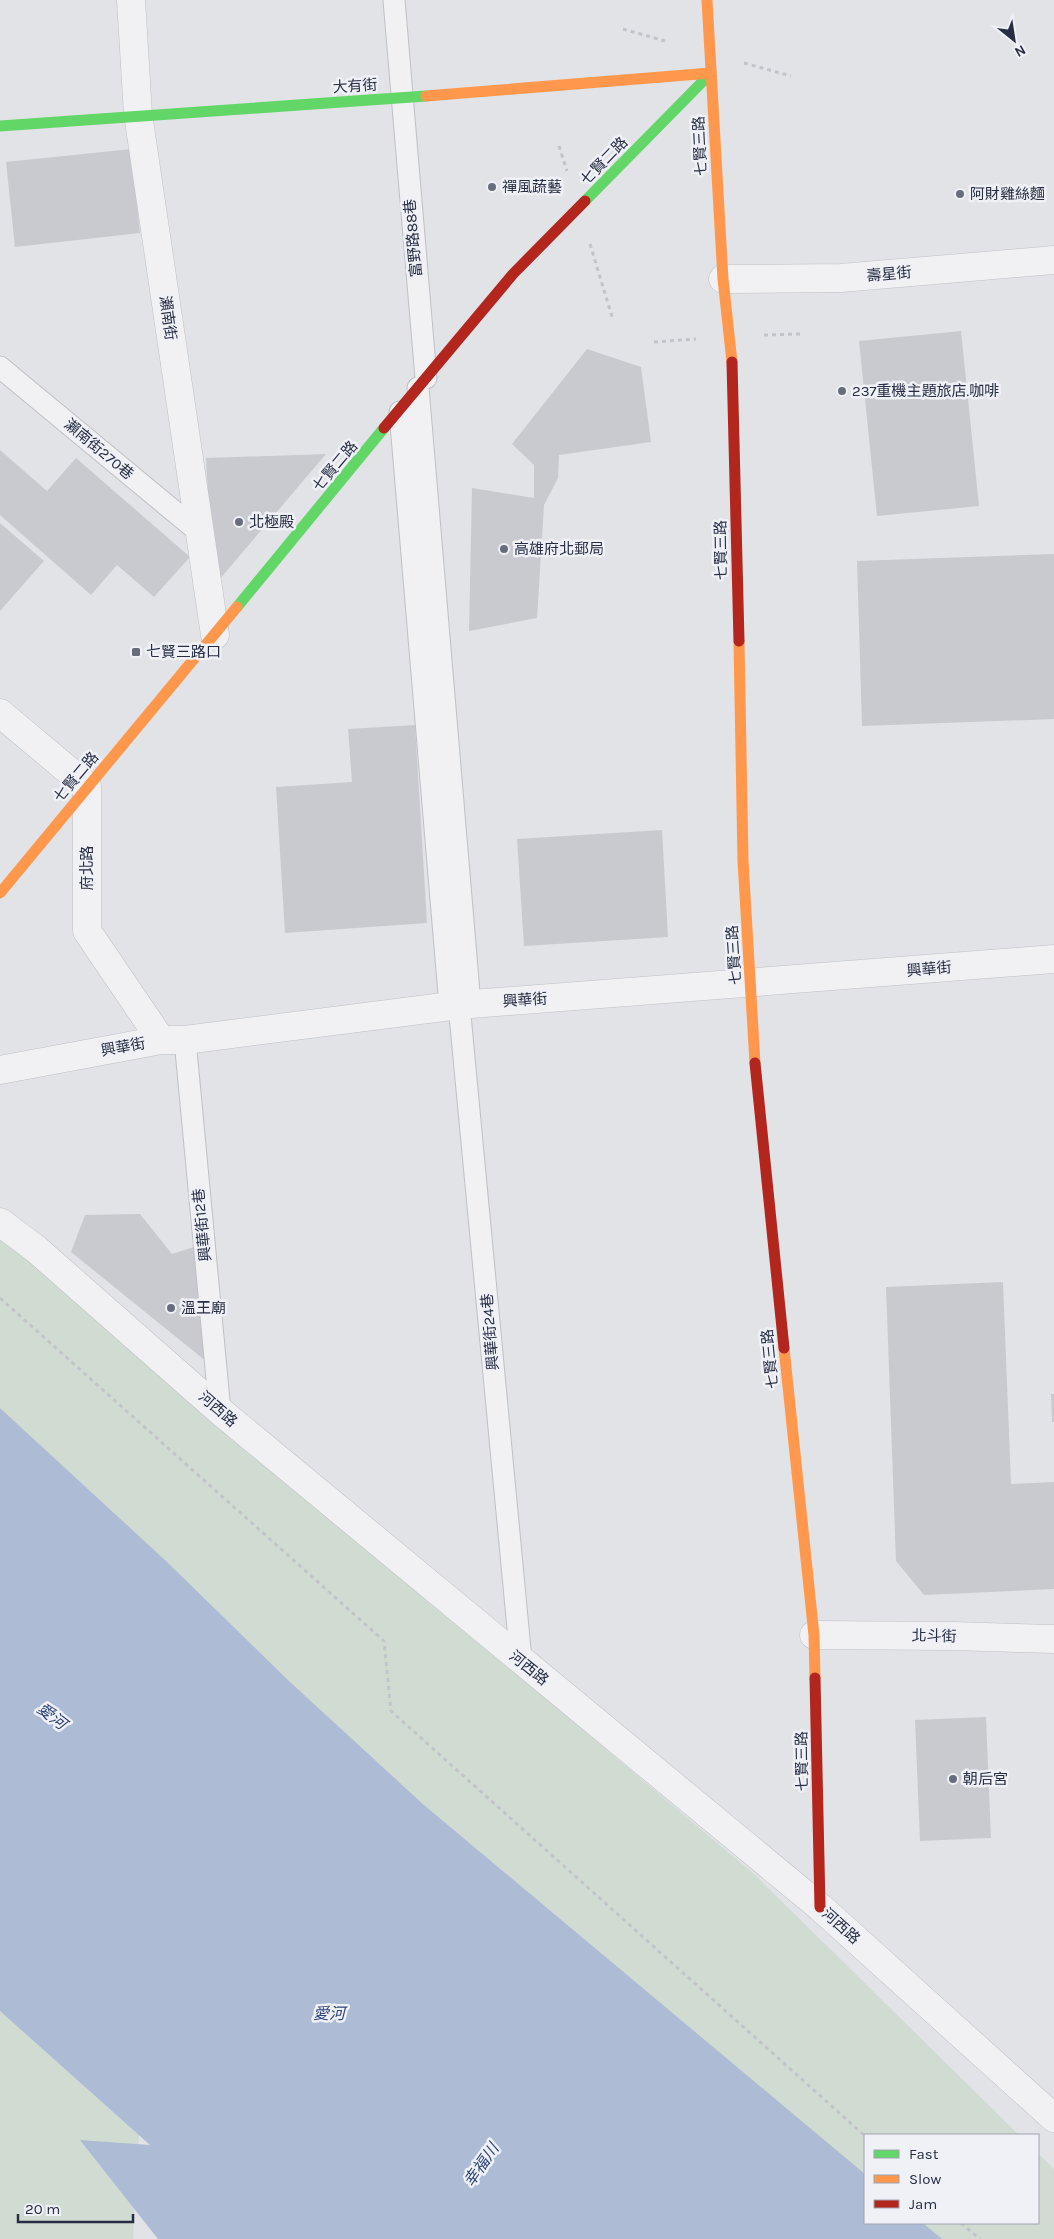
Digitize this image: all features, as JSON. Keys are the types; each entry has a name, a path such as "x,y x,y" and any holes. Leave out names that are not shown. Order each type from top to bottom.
{"street":[{"name":"瀨南街","path":"131,0 138,114 215,635"},
{"name":"七賢三路","path":"707,0 723,279 732,367 743,861 754,1070 814,1635 820,1907"},
{"name":"大有街","path":"0,126 138,114 566,86 711,73"},
{"name":"七賢二路","path":"0,894 87,786 215,635 513,274 711,73"},
{"name":"壽星街","path":"723,279 841,278 1054,260"},
{"path":"0,713 87,786"},
{"name":"府北路","path":"87,786 87,931 173,1040"},
{"name":"興華街","path":"0,1070 173,1040 460,1005 1054,959"},
{"name":"河西路","path":"0,1222 36,1249 220,1411 820,1907 1054,2118"},
{"name":"北斗街","path":"814,1635 1054,1639"}],"lane":[{"name":"富野路88巷","path":"394,0 422,383 460,1005"},
{"name":"瀨南街270巷","path":"0,367 199,532"},
{"path":"400,412 460,1005"},
{"name":"興華街24巷","path":"460,1005 520,1660"},
{"name":"興華街12巷","path":"173,1040 220,1411"}],"path":[{"path":"0,1298 384,1641 391,1711 864,2135"},
{"path":"963,2224 980,2239"}],"shaded area":[{"path":"0,1237 34,1261 223,1427 754,1874 1018,2134 864,2134 864,2173 424,1805 289,1681 165,1560 0,1408"},
{"path":"0,2011 139,2135 133,2239 0,2239"},
{"path":"1039,2154 1054,2169 1054,2239 942,2239 924,2224 1039,2224"}],"water":[{"name":"愛河","path":"0,1408 165,1560 289,1681 424,1805 864,2173 864,2224 924,2224 942,2239 158,2239 80,2140 150,2145 0,2011"}],"building":[{"path":"131,149 140,233 15,247 6,162"},
{"path":"961,331 979,506 877,516 859,341"},
{"path":"587,349 641,367 651,442 559,455 558,478 544,505 537,618 469,631 472,488 534,498 534,465 512,444"},
{"path":"0,450 47,491 76,458 190,557 154,597 117,565 91,595 0,515"},
{"name":"北極殿","path":"326,454 213,587 206,458"},
{"path":"0,523 44,561 0,611"},
{"path":"1054,554 1054,719 862,726 857,561"},
{"path":"415,725 427,923 285,933 276,787 352,782 348,729"},
{"path":"662,830 668,937 524,946 517,839"},
{"name":"溫王廟","path":"140,1214 172,1254 197,1246 207,1362 71,1252 85,1215"},
{"path":"1003,1282 1011,1484 1054,1482 1054,1589 924,1595 896,1561 886,1287"},
{"path":"1051,1394 1054,1394 1054,1422 1052,1422"},
{"name":"朝后宮","path":"986,1717 991,1838 920,1841 915,1720"}],"traffic: fast":[{"path":"585,201 711,73"},
{"path":"0,126 426,96"},
{"path":"237,607 384,428"}],"traffic: slow":[{"path":"707,0 723,279 732,362"},
{"path":"426,96 711,73"},
{"path":"0,893 237,607"},
{"path":"739,641 743,861 755,1063"},
{"path":"784,1348 814,1635 815,1678"}],"traffic: jam":[{"path":"384,428 513,274 585,201"},
{"path":"732,362 739,641"},
{"path":"755,1063 784,1348"},
{"path":"815,1678 820,1907"}],"place":[{"name":"禪風蔬藝","path":"492,187"},
{"name":"阿財雞絲麵","path":"960,194"},
{"name":"237重機主題旅店.咖啡","path":"842,391"},
{"name":"北極殿","path":"239,522"},
{"name":"高雄府北郵局","path":"504,549"},
{"name":"七賢三路口","path":"136,652"},
{"name":"溫王廟","path":"171,1308"},
{"name":"朝后宮","path":"953,1779"}],"water label":[{"name":"幸福川","path":"481,2165"}]}
